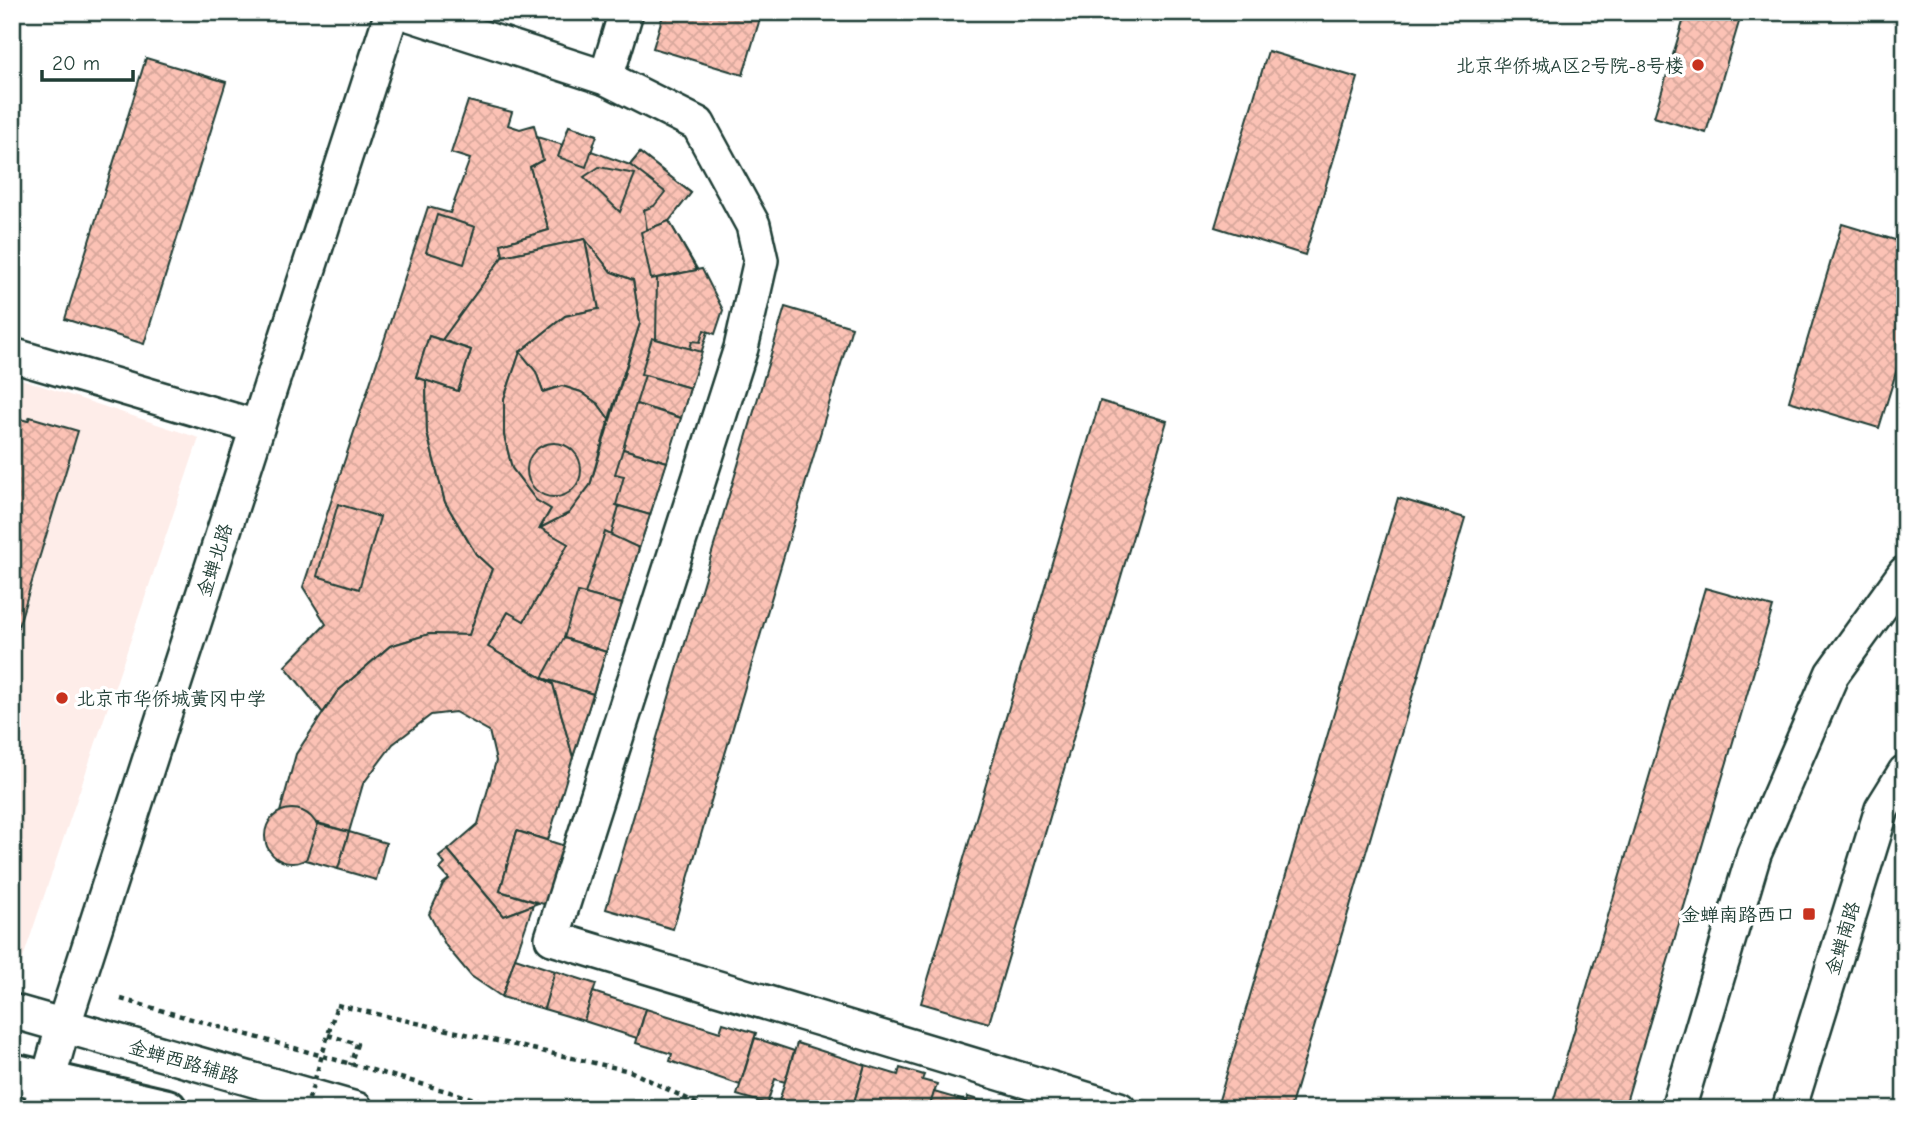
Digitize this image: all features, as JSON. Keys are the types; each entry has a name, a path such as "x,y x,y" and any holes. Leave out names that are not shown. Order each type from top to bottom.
{"main road":[{"path":"12,1073 45,1095 167,1109"}],"street":[{"name":"金蝉北路","path":"45,1095 64,1027 392,12"},
{"path":"403,12 606,78 698,124 753,225 761,260 741,348 552,938 1119,1109"},
{"path":"606,78 626,12"},
{"path":"12,355 257,427"},
{"path":"1678,1109 1754,854 1832,674 1905,573"},
{"name":"金蝉南路","path":"1789,1109 1882,809 1905,772"},
{"name":"金蝉西路辅路","path":"12,1011 356,1109"}],"path":[{"path":"121,999 510,1109"},
{"path":"306,1109 337,1005 630,1071 708,1109"},
{"path":"328,1035 356,1045 350,1065"}],"shaded area":[{"name":"北京市华侨城黄冈中学","path":"12,376 199,438 22,961 12,958"}],"building":[{"path":"664,12 762,12 743,75 653,48"},
{"name":"北京华侨城A区2号院-8号楼","path":"1686,12 1742,12 1706,133 1654,117"},
{"path":"1268,51 1358,78 1305,255 1215,227"},
{"path":"146,58 226,82 144,344 65,319"},
{"path":"468,101 512,112 508,125 520,129 534,125 543,160 530,167 549,230 501,244 503,256 442,340 429,336 416,377 426,380 427,433 445,502 476,554 492,569 469,635 429,634 390,646 337,692 323,713 285,666 326,624 303,587 428,207 450,213 470,159 451,153"},
{"path":"569,126 597,135 591,151 630,165 640,153 691,193 669,221 717,303 573,757 553,684 488,647 508,612 524,621 568,544 540,528 569,513 590,485 640,323 633,280 611,272 585,239 503,256 501,244 549,230 530,167 543,160 537,137 563,145"},
{"path":"569,126 597,135 586,167 558,157"},
{"path":"640,153 691,193 669,221 647,230 644,210 654,206 665,192 630,165"},
{"path":"599,167 635,174 620,212 584,177"},
{"path":"437,215 475,227 464,264 426,252"},
{"path":"669,221 697,270 651,279 641,232"},
{"path":"1842,224 1905,243 1905,343 1879,428 1789,401"},
{"path":"585,239 599,309 565,316 520,352 504,399 504,435 512,468 536,500 551,509 540,528 568,544 524,621 508,612 488,647 553,684 573,757 548,840 517,831 500,891 538,903 504,916 448,850 478,824 496,761 489,731 455,712 431,715 393,744 363,784 349,832 280,812 296,754 337,692 390,646 429,634 469,635 492,569 476,554 445,502 427,433 426,380 458,391 471,350 442,340 503,256"},
{"path":"585,239 611,272 633,280 640,323 609,419 598,404 581,392 562,386 543,392 536,372 520,352 565,316 599,309"},
{"path":"702,269 723,310 715,334 704,330 700,342 692,341 690,349 656,339 657,278"},
{"path":"785,307 852,327 673,929 606,909"},
{"path":"429,336 471,350 458,391 416,377"},
{"path":"652,338 702,352 690,388 641,374"},
{"path":"520,352 536,372 543,392 562,386 581,392 598,404 609,419 590,485 569,513 540,528 551,509 536,500 512,468 504,435 504,399"},
{"path":"645,375 690,388 681,418 636,404"},
{"path":"1100,401 1167,421 989,1023 921,1003"},
{"path":"636,404 681,418 667,462 623,449"},
{"path":"12,417 28,421 30,417 78,431 12,647"},
{"path":"554,443 573,451 581,470 573,489 554,497 535,489 527,470 535,451"},
{"path":"623,449 667,462 650,515 616,505 624,476 615,474"},
{"path":"1398,498 1465,518 1290,1109 1250,1109 1219,1100"},
{"path":"338,504 380,517 359,589 317,576"},
{"path":"619,506 650,515 639,548 611,536"},
{"path":"605,532 639,548 622,604 585,594"},
{"path":"1705,588 1773,607 1624,1109 1551,1109"},
{"path":"578,592 622,604 606,652 564,638"},
{"path":"564,638 606,652 593,694 542,678"},
{"path":"542,678 593,694 573,757 553,684"},
{"path":"292,809 311,817 319,836 311,855 292,863 273,855 265,836 273,817"},
{"path":"318,824 349,832 338,869 306,860"},
{"path":"517,831 565,846 547,905 500,891"},
{"path":"349,832 386,843 376,880 338,869"},
{"path":"448,850 504,916 533,905 502,997 471,976 446,946 429,914 443,884 449,879 440,869 445,864 439,857"},
{"path":"515,958 555,971 544,1009 502,997"},
{"path":"555,971 596,984 584,1021 544,1009"},
{"path":"593,992 646,1009 637,1038 584,1021"},
{"path":"646,1009 720,1032 723,1023 756,1033 740,1085 670,1061 672,1054 636,1043"},
{"path":"755,1038 794,1051 785,1082 775,1079 767,1104 737,1095"},
{"path":"797,1043 865,1065 852,1109 805,1109 779,1101"},
{"path":"865,1065 898,1075 900,1068 924,1075 922,1080 937,1084 929,1109 852,1109"},
{"path":"934,1092 965,1101 963,1109 929,1109"},
{"path":"968,1097 1006,1108 1006,1109 965,1109"}],"place":[{"name":"北京华侨城A区2号院-8号楼","path":"1698,65"},
{"name":"北京市华侨城黄冈中学","path":"62,698"},
{"name":"金蝉南路西口","path":"1809,914"}]}
